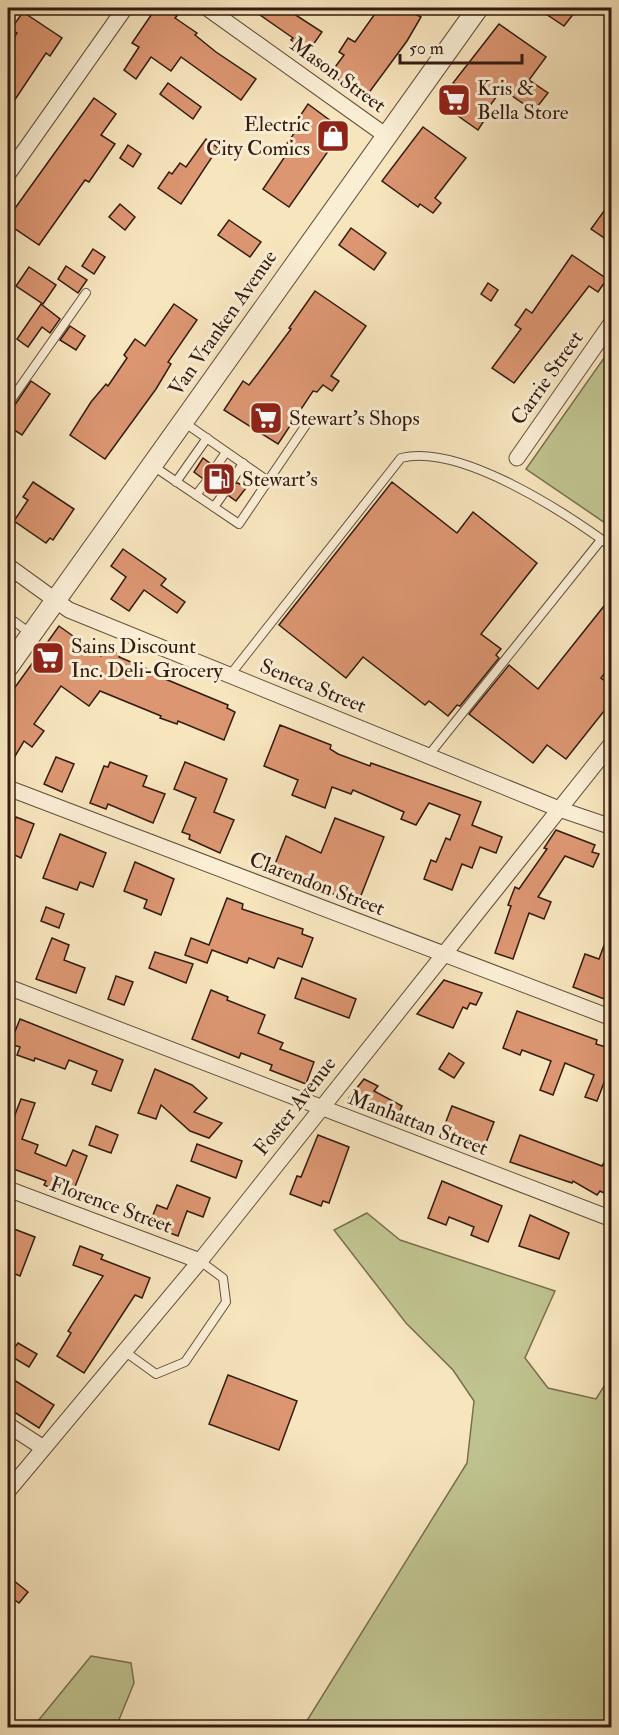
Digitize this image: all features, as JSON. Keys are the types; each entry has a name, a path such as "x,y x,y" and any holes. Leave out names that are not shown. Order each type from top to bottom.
{"street":[{"path":"8,174 125,8"},
{"name":"Mason Street","path":"207,8 385,135"},
{"name":"Van Vranken Avenue","path":"8,667 385,135 478,8"},
{"name":"Carrie Street","path":"517,458 612,322"},
{"name":"Seneca Street","path":"12,569 69,610 559,809 612,827"},
{"name":"Foster Avenue","path":"8,1491 42,1447 200,1261 612,743"},
{"name":"Clarendon Street","path":"8,788 612,1018"},
{"name":"Manhattan Street","path":"8,987 612,1220"},
{"name":"Florence Street","path":"8,1189 200,1261"},
{"path":"8,1425 42,1447"}],"lane":[{"path":"8,404 86,293"},
{"path":"152,465 239,524 310,419"},
{"path":"183,421 268,481"},
{"path":"176,482 207,438"},
{"path":"216,467 226,452"},
{"path":"230,675 401,458 414,455 455,463 511,483 578,522 612,547"},
{"path":"233,479 243,464"},
{"path":"196,495 207,481"},
{"path":"214,507 224,493"},
{"path":"428,756 601,540"},
{"path":"8,585 12,569"},
{"path":"8,617 32,634"},
{"path":"124,1351 156,1374 185,1362 226,1302 223,1278 200,1261"}],"green space":[{"path":"611,348 611,527 526,469"},
{"path":"367,1213 400,1240 555,1291 525,1358 548,1388 596,1399 611,1375 611,1727 303,1727 467,1463 474,1401 453,1370 406,1323 334,1230"},
{"path":"91,1656 131,1663 134,1683 116,1727 33,1727"}],"building":[{"path":"156,8 164,8 177,16 175,18 197,33 195,35 216,52 256,79 241,100 181,57 171,71 151,57 136,79 124,70 139,47 132,43"},
{"path":"250,8 285,8 322,32 308,52 291,40 293,38"},
{"path":"379,8 423,8 417,15 421,17 407,41 365,98 330,74 344,55 339,52 348,38 355,42"},
{"path":"537,8 578,8 564,26"},
{"path":"23,12 62,38 50,56 46,53 8,110 8,47 17,33 11,29"},
{"path":"499,24 546,57 529,80 548,93 534,111 502,89 486,111 489,113 478,130 444,106 458,86 453,83"},
{"path":"168,83 201,107 193,119 160,94"},
{"path":"94,98 116,114 101,135 115,144 89,182 85,180 39,245 8,224 8,218"},
{"path":"308,104 343,130 289,207 263,189 286,155 281,152 300,125 296,122"},
{"path":"423,127 466,158 435,198 441,203 433,213 420,204 418,207 382,181"},
{"path":"206,139 218,148 181,204 158,188 169,172 172,174 180,163 186,167"},
{"path":"128,145 141,154 133,167 120,158"},
{"path":"612,200 612,243 591,229"},
{"path":"120,204 135,217 125,230 109,217"},
{"path":"229,220 261,242 250,257 218,235"},
{"path":"351,228 386,253 374,270 339,245"},
{"path":"93,249 105,257 94,274 82,266"},
{"path":"572,255 607,279 598,292 589,286 514,383 492,368 521,329 515,325 526,309 532,313"},
{"path":"66,266 87,280 78,293 58,279"},
{"path":"29,267 56,285 43,304 16,286"},
{"path":"488,283 498,290 491,301 481,294"},
{"path":"315,291 366,326 331,376 339,381 332,391 323,385 317,392 313,391 278,444 224,410 243,381 249,385 256,376 291,329 289,328"},
{"path":"41,304 60,319 50,333 42,327 28,347 17,339"},
{"path":"174,304 197,320 168,362 171,364 156,389 105,459 70,435 91,402 106,384 108,386 127,358 124,355 135,339 145,346"},
{"path":"70,326 85,336 76,350 60,340"},
{"path":"31,381 50,394 22,435 8,426 8,415"},
{"path":"203,458 211,464 212,472 221,471 228,476 229,484 238,483 246,488 236,501 229,496 227,488 219,489 212,484 210,476 202,478 194,472"},
{"path":"33,482 74,509 53,540 50,538 46,543 14,521 28,500 23,497"},
{"path":"392,482 457,533 473,512 537,563 481,634 501,649 496,655 499,658 460,706 457,705 448,716 429,701 425,705 363,657 346,678 279,625"},
{"path":"123,549 166,579 161,585 185,602 177,613 144,590 129,611 111,599 126,577 111,566"},
{"path":"612,596 612,664 601,678 612,686 612,701 566,759 547,745 533,763 469,714 509,665 538,689"},
{"path":"59,626 101,656 105,648 121,654 119,657 159,674 158,676 228,705 227,708 235,712 224,740 178,721 177,724 160,718 161,716 100,691 89,706 61,686 34,724 44,731 32,747 24,741 8,768 8,697"},
{"path":"280,725 331,745 330,749 338,754 370,766 371,763 481,802 472,825 502,837 496,853 480,847 472,868 462,864 452,890 424,879 431,860 436,862 446,838 450,840 460,815 429,803 416,825 401,819 404,812 353,790 351,794 332,787 325,808 292,795 298,780 264,766"},
{"path":"56,757 74,764 62,792 44,784"},
{"path":"110,762 147,776 143,786 165,794 153,823 108,804 106,809 90,803 104,766 108,767"},
{"path":"185,762 227,779 214,812 234,820 220,853 189,839 190,835 182,832 196,798 174,789"},
{"path":"16,817 34,824 21,858 8,852 8,841"},
{"path":"335,818 384,837 358,903 272,872 286,836 321,853"},
{"path":"556,830 595,845 592,852 599,854 593,867 565,856 538,897 551,902 544,919 529,913 513,959 495,953 515,887 519,889 547,849 544,848"},
{"path":"60,834 106,853 93,887 80,882 77,890 43,878"},
{"path":"135,862 174,879 161,915 144,908 147,900 124,891"},
{"path":"227,898 243,904 242,909 303,929 302,934 313,938 302,967 278,958 274,968 249,958 247,963 212,950 207,963 185,955 191,938 209,945"},
{"path":"46,907 64,914 59,928 41,921"},
{"path":"610,929 612,929 612,1002 573,987 585,954 599,959"},
{"path":"52,938 69,945 64,960 85,968 76,993 36,979"},
{"path":"155,952 193,964 186,983 149,968"},
{"path":"116,976 133,982 124,1005 108,999"},
{"path":"302,978 356,999 349,1018 295,998"},
{"path":"444,980 482,993 476,1005 470,1003 467,1009 463,1007 453,1028 417,1014"},
{"path":"211,990 228,997 227,1000 265,1015 258,1033 283,1043 280,1049 314,1062 306,1084 270,1070 272,1065 241,1053 239,1058 192,1039"},
{"path":"517,1011 597,1040 596,1044 612,1049 612,1083 605,1080 597,1101 585,1097 594,1075 565,1063 553,1095 540,1090 551,1061 522,1050 520,1055 503,1048"},
{"path":"20,1019 123,1060 111,1091 92,1084 97,1071 69,1060 65,1069 35,1058 34,1061 17,1055 20,1047 10,1044"},
{"path":"449,1053 464,1063 454,1078 439,1069"},
{"path":"155,1069 192,1085 207,1098 194,1112 222,1123 209,1138 190,1131 161,1105 156,1119 138,1113"},
{"path":"364,1079 378,1086 374,1091 402,1106 396,1120 349,1098"},
{"path":"21,1099 35,1103 22,1139 38,1145 35,1153 66,1166 73,1150 87,1156 71,1197 44,1185 46,1181 8,1167 8,1133"},
{"path":"452,1106 494,1122 484,1148 442,1132"},
{"path":"96,1126 118,1135 111,1153 89,1145"},
{"path":"318,1135 349,1147 329,1203 323,1201 321,1206 290,1194 297,1176 301,1177"},
{"path":"520,1135 602,1166 612,1150 612,1181 604,1193 600,1191 597,1195 573,1181 572,1183 510,1162"},
{"path":"197,1144 242,1161 236,1178 191,1161"},
{"path":"442,1181 502,1206 488,1242 471,1235 474,1227 449,1217 446,1225 428,1218"},
{"path":"177,1185 210,1198 203,1217 187,1211 178,1236 149,1225 157,1205 167,1209"},
{"path":"530,1215 569,1233 559,1259 519,1246"},
{"path":"14,1229 35,1237 20,1276 8,1271 8,1246"},
{"path":"80,1246 103,1255 101,1259 150,1278 142,1298 135,1295 84,1373 57,1356 71,1333 68,1331 103,1276 73,1265"},
{"path":"18,1343 37,1354 29,1367 9,1355"},
{"path":"228,1375 297,1401 279,1450 209,1424"},
{"path":"14,1380 54,1405 39,1428 8,1408 8,1390"},
{"path":"8,1576 28,1592 19,1603 8,1595"}],"place":[{"name":"Kris & Bella Store","path":"454,100"},
{"name":"Electric City Comics","path":"333,136"},
{"name":"Stewart's Shops","path":"266,418"},
{"name":"Stewart's","path":"219,479"},
{"name":"Sains Discount Inc. Deli-Grocery","path":"48,658"}]}
